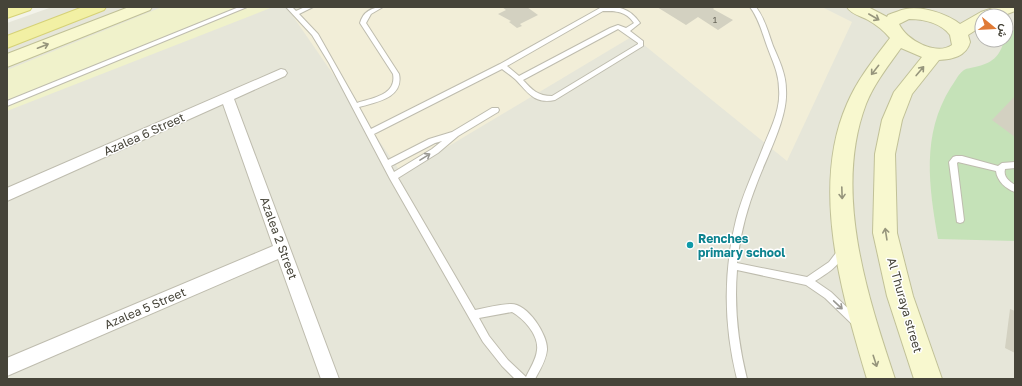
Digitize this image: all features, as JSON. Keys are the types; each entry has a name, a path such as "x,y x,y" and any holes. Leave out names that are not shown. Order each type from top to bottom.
{"main road":[{"path":"7,13 24,7"},
{"path":"7,42 98,7"}],"street":[{"path":"7,61 144,7"},
{"path":"855,7 875,17 909,46 922,51 946,53 956,51 960,46 961,40 958,33 945,22 922,14 893,7"},
{"path":"896,34 891,24 894,19 906,14 922,14 946,7"},
{"path":"958,33 974,24"},
{"path":"881,379 854,288 847,242 842,188 846,141 855,106 870,76 896,34"},
{"name":"Al Thuraya street","path":"928,379 900,296 885,233 885,154 892,120 902,92 935,53"},
{"name":"Azalea 6 Street","path":"7,195 227,98 280,73"},
{"name":"Azalea 2 Street","path":"227,98 330,379"},
{"name":"Azalea 5 Street","path":"7,367 283,249"}],"lane":[{"path":"7,104 244,7"},
{"path":"292,10 310,7"},
{"path":"356,106 391,93 397,87 399,80 363,24 364,18 369,12 380,7"},
{"path":"742,379 732,327 736,243 742,216 752,185 781,112 783,91 777,63 762,24 753,7"},
{"path":"370,133 502,66 602,9 619,8 632,15 637,23 626,30"},
{"path":"292,10 315,34 356,106 393,177 472,315 491,345 505,363 522,379"},
{"path":"502,66 519,79 531,93 537,97 545,99 553,98 641,45 641,42 626,30 622,28 614,28 519,79"},
{"path":"393,177 435,151 455,134 495,110"},
{"path":"387,164 432,141 455,134"},
{"path":"960,220 953,162 956,159 962,159 1000,170"},
{"path":"1000,170 1002,166 1008,164 1015,165"},
{"path":"1000,170 1002,179 1015,189"},
{"path":"808,281 832,265 841,255 847,242"},
{"path":"734,266 808,281 828,295 868,338"},
{"path":"472,315 512,308 517,309 526,317 542,344 542,350 530,379"}],"shaded area":[{"path":"52,7 1015,7 1015,379 7,379 7,23"},
{"path":"302,7 822,7 852,22 787,161 633,36 402,174 290,12"},
{"path":"1015,29 1015,241 938,239 932,200 930,161 931,142 941,105 958,76 964,70 991,61 998,55 1001,48 1014,48"}],"sand":[{"path":"162,7 273,7 7,111 7,70"}],"building":[{"path":"502,7 527,7 538,15 520,24 522,26 517,28 509,22 511,21 498,14 506,10"},
{"path":"657,7 715,7 713,9 733,20 718,30 698,17 686,25"},
{"path":"1015,96 1015,137 992,120"},
{"path":"1010,309 1015,311 1015,353 1005,348"}],"place":[{"name":"Renches primary school","path":"690,245"}]}
